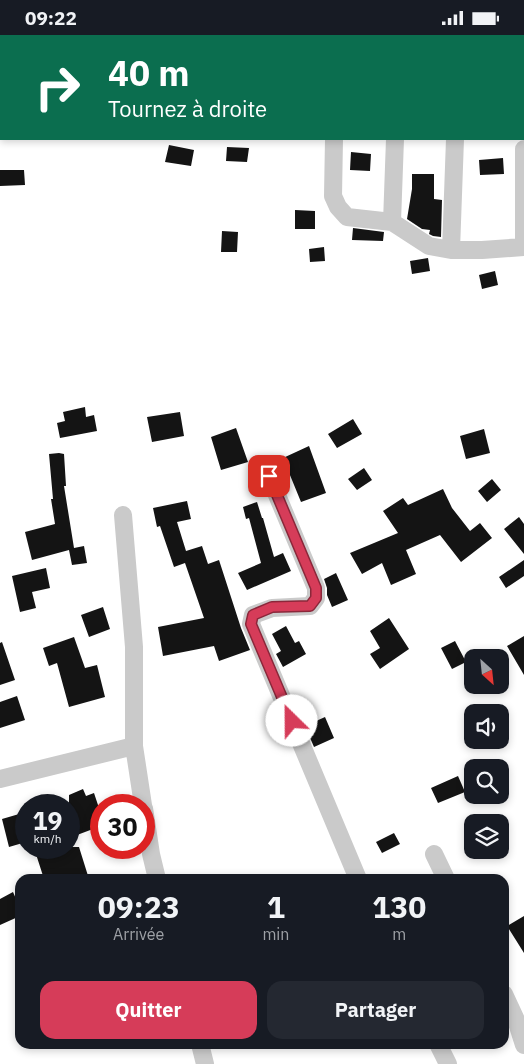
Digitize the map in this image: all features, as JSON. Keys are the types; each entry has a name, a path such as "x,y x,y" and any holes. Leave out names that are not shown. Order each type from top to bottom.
{"street":[{"path":"334,140 333,196 338,207 347,217 392,221 429,246 452,250 524,247 524,149"},
{"path":"392,221 395,140"},
{"path":"452,250 455,140"},
{"path":"269,476 316,588 316,598 310,606 272,607 253,615 251,624 356,874"},
{"path":"123,515 134,647 134,747 142,794"},
{"path":"0,779 134,747"},
{"path":"434,854 444,874"},
{"path":"152,859 156,874"},
{"path":"509,1005 524,1045"},
{"path":"201,1049 205,1064"},
{"path":"440,1049 448,1064"}],"building":[{"path":"169,145 194,150 191,166 165,162"},
{"path":"227,147 249,148 247,162 226,161"},
{"path":"351,152 371,154 370,171 350,170"},
{"path":"503,158 504,174 480,175 479,160"},
{"path":"0,170 24,170 25,185 0,186"},
{"path":"412,174 434,174 434,199 442,200 441,237 429,234 430,230 422,229 407,219 412,189"},
{"path":"295,210 315,211 315,229 295,229"},
{"path":"353,228 384,232 383,241 352,240"},
{"path":"222,231 238,232 237,252 221,252"},
{"path":"324,247 325,261 310,262 309,249"},
{"path":"428,258 430,271 412,274 410,261"},
{"path":"495,271 498,285 482,289 479,275"},
{"path":"85,407 86,417 94,415 97,431 60,438 57,423 65,421 63,412"},
{"path":"180,412 184,436 152,442 147,417"},
{"path":"353,419 362,434 337,448 328,434"},
{"path":"236,428 248,462 221,470 211,437"},
{"path":"484,429 490,453 466,459 460,436"},
{"path":"309,446 326,493 301,502 283,458"},
{"path":"49,454 64,454 66,486 64,486 74,548 84,546 87,563 72,565 69,550 32,560 25,532 55,524 51,499 53,499"},
{"path":"364,468 372,480 357,490 348,479"},
{"path":"492,479 501,490 487,502 478,491"},
{"path":"443,489 452,508 470,531 480,523 492,538 461,562 440,535 406,550 416,574 391,585 382,563 362,574 350,553 398,533 383,511 403,498 408,505"},
{"path":"187,501 191,519 177,522 186,551 202,546 208,564 219,560 250,650 219,661 214,646 163,656 158,627 204,618 185,563 174,567 160,526 157,527 153,508"},
{"path":"257,502 274,557 283,553 291,571 247,590 238,573 261,563 249,518 246,519 243,507"},
{"path":"519,517 524,524 524,554 504,529"},
{"path":"524,560 524,576 506,588 499,577"},
{"path":"46,568 50,588 32,592 36,608 20,612 12,576"},
{"path":"336,573 348,600 332,607 327,595 324,579"},
{"path":"103,607 110,629 89,637 81,615"},
{"path":"389,618 409,649 380,669 370,654 380,648 370,631"},
{"path":"286,626 295,643 299,641 306,654 283,667 276,654 281,651 272,634"},
{"path":"524,636 524,675 509,649 507,646"},
{"path":"74,637 85,668 97,665 105,697 69,707 57,663 49,666 43,648"},
{"path":"455,641 464,658 464,663 452,669 441,648"},
{"path":"2,642 15,680 0,685 0,643"},
{"path":"17,696 25,720 0,728 0,702"},
{"path":"325,717 334,738 314,747 305,726"},
{"path":"458,776 464,792 438,803 431,788"},
{"path":"83,789 86,796 90,794 90,830 80,834 80,794 71,794"},
{"path":"15,815 15,845 9,847 2,819"},
{"path":"394,833 400,844 382,853 376,842"},
{"path":"80,850 87,874 42,874 38,859 80,859"},
{"path":"13,892 15,897 15,918 0,925 0,899"},
{"path":"524,916 524,953 509,929 509,925"}],"route":[{"path":"269,476 316,588 316,598 310,606 272,607 253,615 251,624 292,721"}]}
